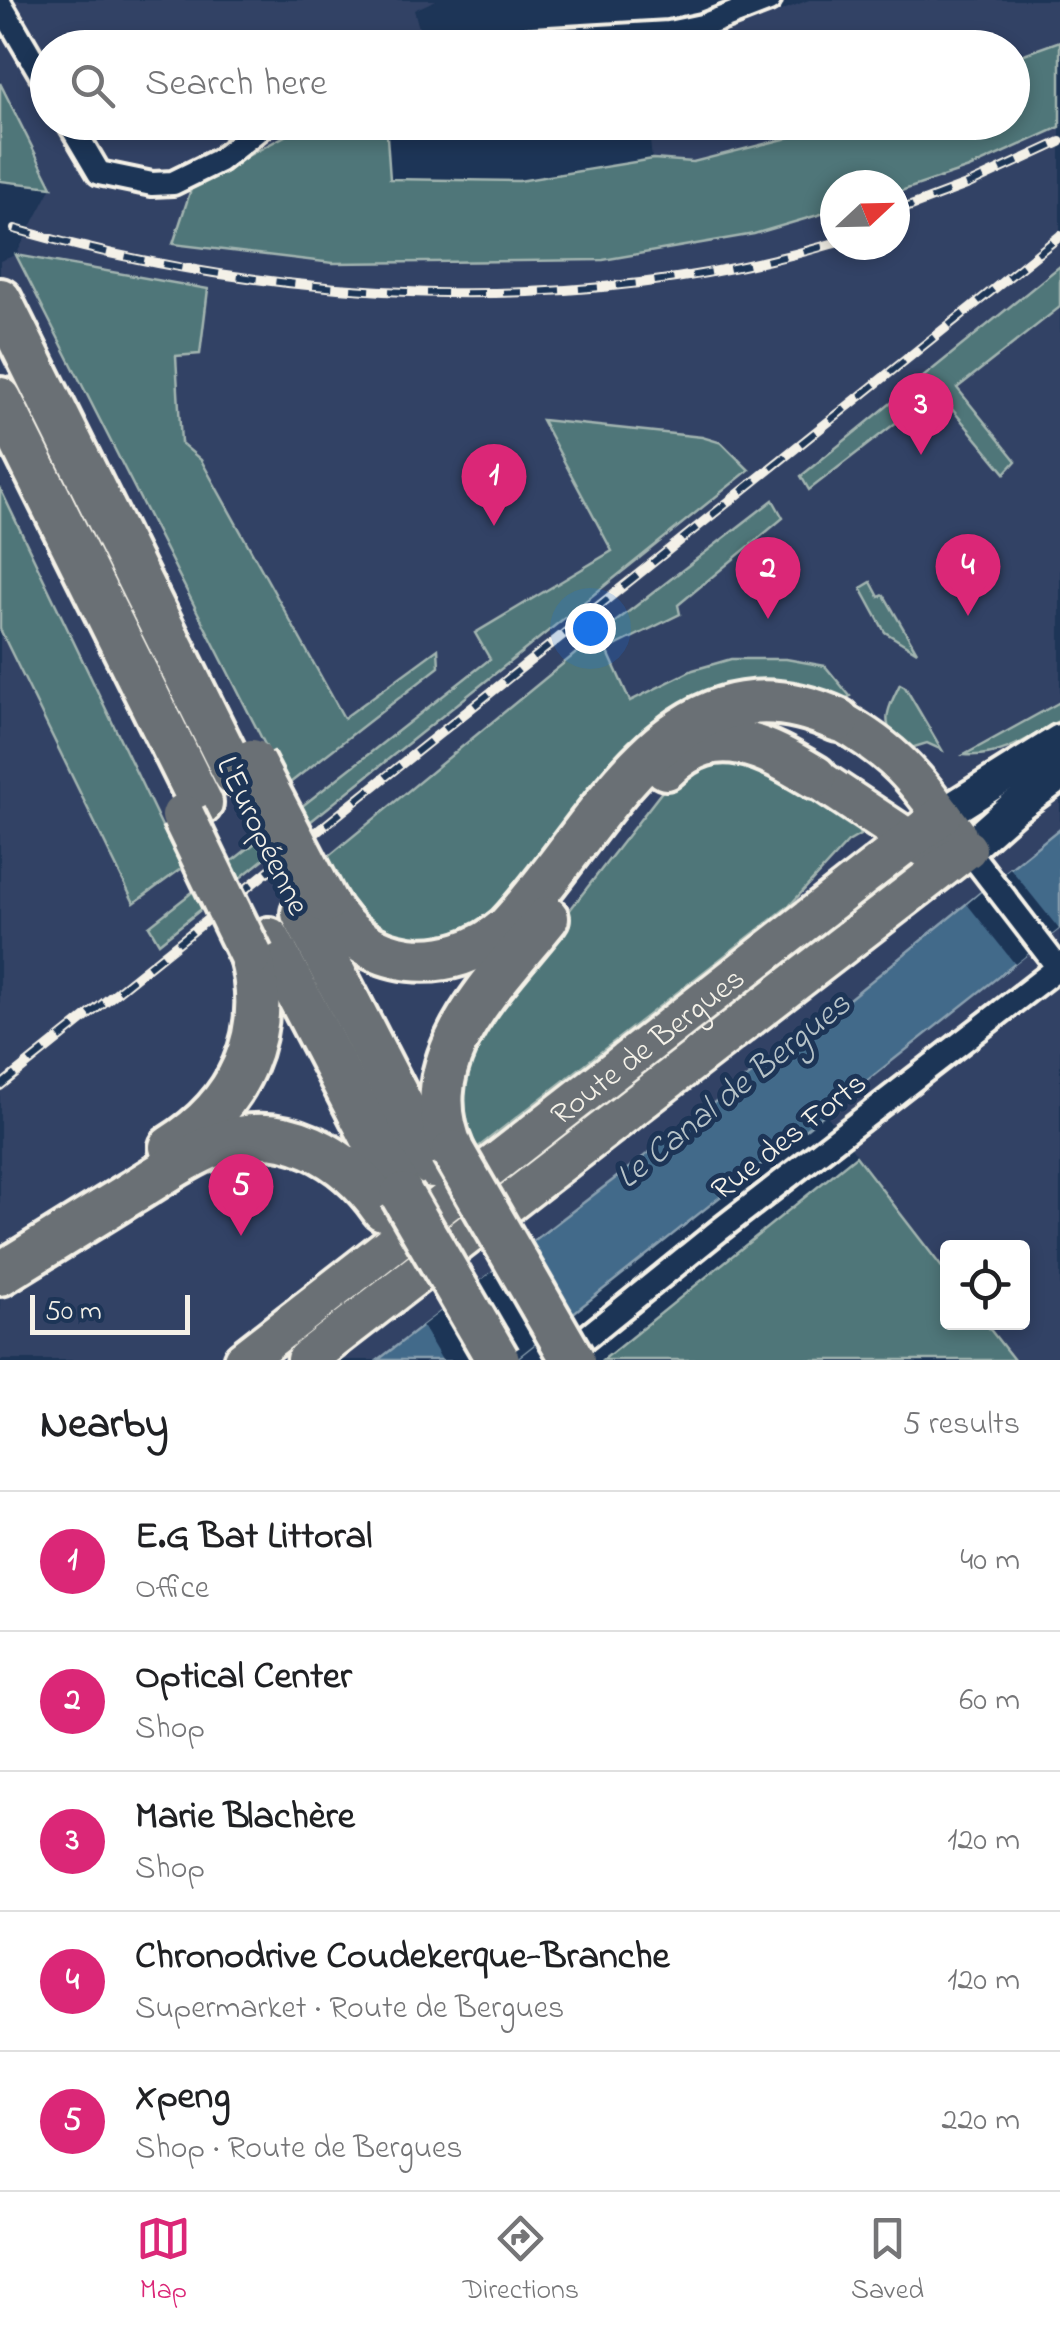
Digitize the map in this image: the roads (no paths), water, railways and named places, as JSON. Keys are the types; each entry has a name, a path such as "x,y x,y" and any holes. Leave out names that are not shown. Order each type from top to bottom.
{"highway":[{"path":"0,287 36,372"},
{"name":"L'Européenne","path":"0,300 106,514 243,768 546,1360"},
{"name":"L'Européenne","path":"0,399 69,537 192,810 260,948 392,1202 498,1360"},
{"path":"314,907 360,942 380,952 416,961 462,955 492,940 517,918 640,762 681,728 715,710 769,700 806,706 838,720"},
{"path":"574,1360 443,1159 439,1092 445,1067 464,1024 662,773 686,752 705,744 730,741 764,748 815,778"},
{"path":"0,1252 191,1135 222,1105 245,1068 257,1027 260,948"},
{"path":"0,1274 189,1158 232,1139 266,1136 310,1146 392,1202 470,1360"}],"main road":[{"path":"838,720 896,758 917,779 977,862"},
{"name":"Route de Bergues","path":"244,1360 942,815 1060,741"},
{"name":"Route de Bergues","path":"306,1360 977,862 1012,809 1060,774"},
{"path":"815,778 910,840 977,862"}],"street":[{"path":"683,30 769,0"},
{"path":"0,4 30,55"},
{"path":"79,140 99,174 162,184 210,166 244,140"},
{"path":"977,862 1059,968"},
{"name":"Rue des Forts","path":"560,1360 718,1230 1059,968"}],"water":[{"name":"Le Canal de Bergues","path":"1060,828 1060,928 514,1360 378,1360 844,1003"}],"railway":[{"path":"910,206 1060,142"},
{"path":"15,229 114,254 216,273 319,286 424,293 529,292 633,284 735,268 820,247"},
{"path":"0,1086 1060,236"}],"place":[{"name":"Marie Blachère","path":"921,455"},
{"name":"E.G Bat Littoral","path":"494,526"},
{"name":"Chronodrive Coudekerque-Branche","path":"968,616"},
{"name":"Optical Center","path":"768,619"},
{"name":"Xpeng","path":"241,1236"}]}
